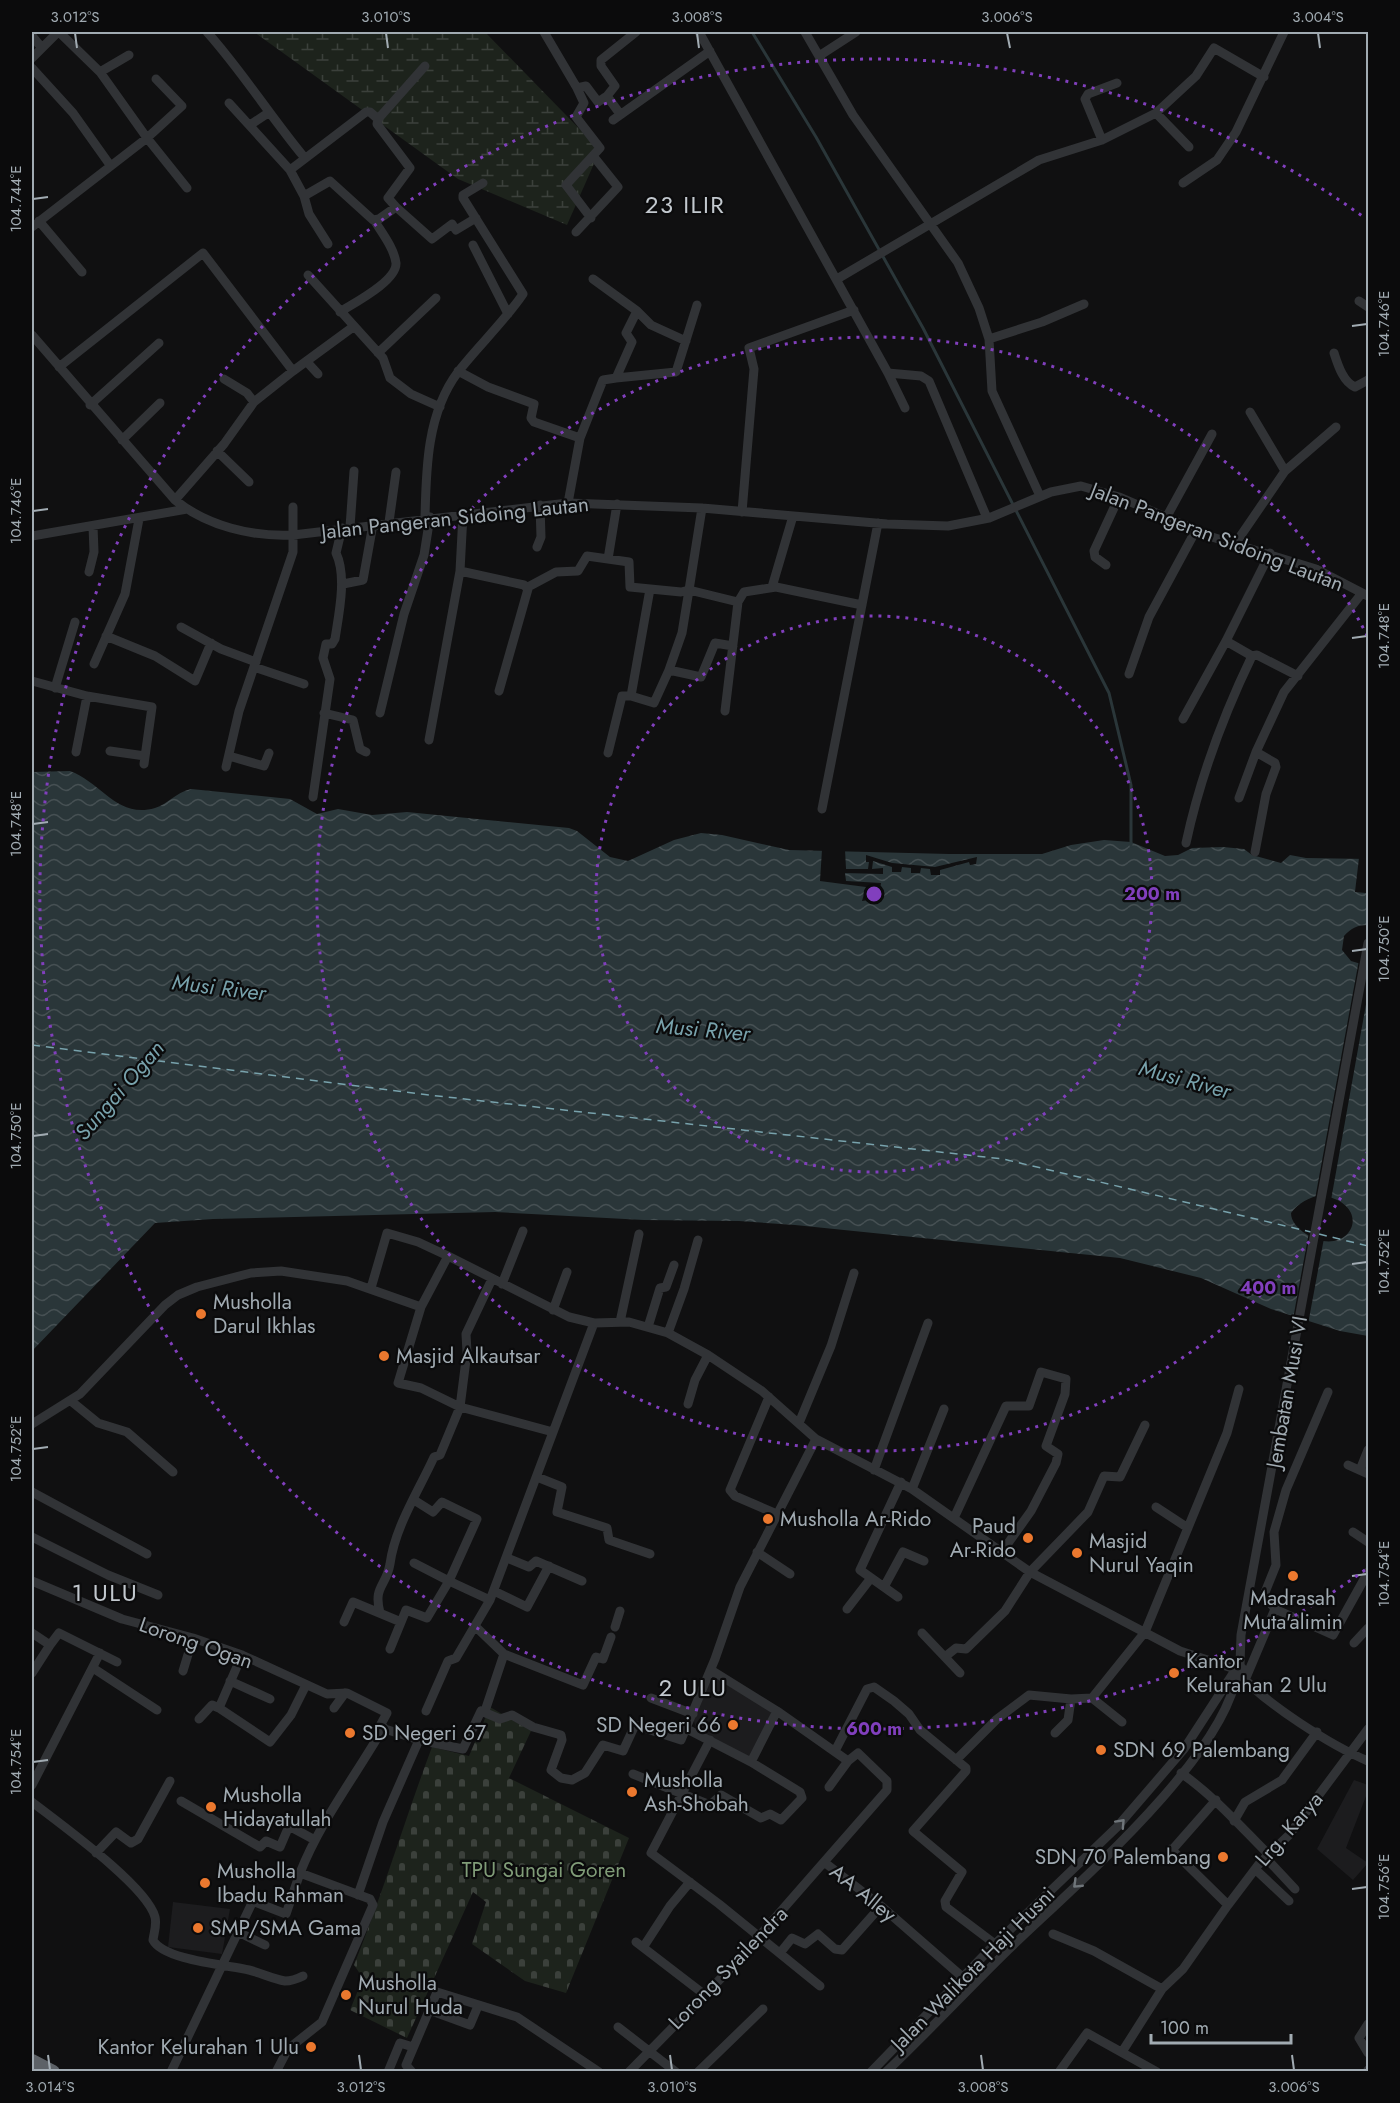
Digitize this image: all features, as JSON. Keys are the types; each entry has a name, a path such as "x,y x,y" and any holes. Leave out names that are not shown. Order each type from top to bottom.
{"highway":[{"path":"32,2061 53,2072"}],"street":[{"path":"32,58 59,32 100,72 147,138 187,188"},
{"path":"207,32 244,75 268,113 304,157"},
{"path":"544,32 584,103 577,118 600,147 594,157 566,185 591,218"},
{"path":"577,88 586,86 598,102 607,96 615,86 600,62 636,32"},
{"path":"699,32 854,310 905,408"},
{"path":"805,32 853,115 958,263 977,304 989,339 992,390 1040,496"},
{"path":"819,56 856,32"},
{"path":"1183,183 1217,160 1236,132 1284,32"},
{"path":"32,36 42,48"},
{"path":"837,279 1039,160 1102,140 1156,113 1196,76 1214,48 1264,76"},
{"path":"607,96 616,117 710,51"},
{"path":"100,72 129,56"},
{"path":"425,66 378,119 377,124 410,168 388,198 432,239 452,224 456,230 476,218"},
{"path":"32,68 73,112 110,165"},
{"path":"82,272 35,224 147,138 182,106 156,79"},
{"path":"1102,140 1085,98 1117,83"},
{"path":"229,103 290,170 304,196 309,214 328,244"},
{"path":"290,170 304,157 366,112 370,112 378,119"},
{"path":"250,125 268,113"},
{"path":"1156,113 1189,147"},
{"path":"576,232 618,187 594,157"},
{"path":"304,196 329,181 374,220 394,257 396,267 389,278 340,312"},
{"path":"380,713 404,614 424,555 428,518 428,456 440,407 458,371 524,293 463,197 483,183"},
{"path":"374,220 396,207"},
{"path":"473,245 506,316"},
{"path":"59,367 203,253 293,371"},
{"path":"308,275 352,327 378,353 386,365 389,376 406,391 440,407"},
{"path":"593,279 637,311 651,325 686,341"},
{"path":"378,353 436,298"},
{"path":"1359,301 1368,307"},
{"path":"989,339 1042,322 1084,304"},
{"path":"568,503 580,438 602,381 674,373 698,305"},
{"path":"742,512 754,369 749,348 854,310"},
{"path":"616,378 632,341 626,333 637,311"},
{"path":"175,500 217,451 254,402 352,327"},
{"name":"Jalan Pangeran Sidoing Lautan","path":"32,334 90,405 175,500 187,510 237,530 259,535 292,535 496,509 568,503 702,508 878,523 948,526 988,518 1058,489 1081,486 1119,497 1153,513 1235,544 1316,569 1365,594"},
{"path":"90,405 159,344"},
{"path":"1334,353 1339,368 1351,386 1355,387 1368,380"},
{"path":"307,362 318,374"},
{"path":"458,371 488,387 530,403 534,422 580,438"},
{"path":"888,373 921,376 929,381 988,518"},
{"path":"224,379 247,393 254,402"},
{"path":"122,440 160,403"},
{"path":"1250,412 1285,471"},
{"path":"1235,544 1285,471 1336,427"},
{"path":"1166,518 1212,435"},
{"path":"217,451 249,482"},
{"path":"313,797 330,679 323,653 326,644 332,644 335,639 343,584 339,572 340,559 336,553 346,527 354,471"},
{"path":"389,522 396,471"},
{"path":"1106,565 1095,557 1094,551 1119,497"},
{"path":"608,559 617,504"},
{"path":"535,506 541,537 537,547"},
{"path":"226,767 239,711 291,557 293,507"},
{"path":"608,753 622,696 631,696 654,703 669,670 682,633 702,508"},
{"path":"32,536 187,510"},
{"path":"429,740 460,571 463,514"},
{"path":"772,587 793,516"},
{"path":"94,664 125,594 139,519"},
{"path":"822,809 838,715 878,523"},
{"path":"343,584 363,580 373,524"},
{"path":"89,572 94,552 93,526"},
{"path":"1129,674 1149,617 1196,530"},
{"path":"1183,719 1226,641 1270,553"},
{"path":"460,571 528,587 556,572 578,571 586,556 629,562 629,586 681,592 689,590 738,602"},
{"path":"499,691 528,587"},
{"path":"725,711 738,602 744,592 772,587 862,605"},
{"path":"631,696 650,589"},
{"path":"1239,798 1256,752 1284,692 1365,594"},
{"path":"55,688 75,622"},
{"path":"181,627 255,664 304,684"},
{"path":"108,631 197,679 211,643"},
{"path":"1226,641 1252,656 1257,655 1298,676"},
{"path":"669,670 700,678 715,643 733,646"},
{"path":"1186,843 1194,808 1213,748 1252,656"},
{"path":"32,681 87,696 153,708 144,760 110,751"},
{"path":"76,752 87,696"},
{"path":"324,713 352,720 360,749 366,752"},
{"path":"1255,852 1266,794 1276,767 1275,763 1256,752"},
{"path":"229,756 264,766 269,753"},
{"name":"Jembatan Musi VI","path":"1238,1672 1241,1635 1258,1556 1368,943"},
{"path":"502,1284 523,1231"},
{"path":"371,1288 387,1233 417,1242 448,1256 569,1317 593,1323 620,1322 668,1333 708,1355 765,1394 816,1439 912,1489 1030,1572 1180,1651 1238,1672 1293,1717 1351,1754 1368,1761"},
{"path":"620,1322 639,1234"},
{"path":"668,1333 698,1240"},
{"path":"448,1256 421,1307 398,1383 421,1388 460,1407 553,1432"},
{"path":"648,1327 660,1288 666,1287 674,1265"},
{"path":"32,1424 70,1401 165,1305 189,1289 251,1273 274,1271 316,1275 371,1288 421,1307"},
{"path":"553,1310 567,1272"},
{"path":"799,1423 831,1346 854,1273"},
{"path":"380,1613 377,1595 414,1500 434,1457 440,1455 460,1407 468,1352 466,1334 492,1279"},
{"path":"426,1711 448,1661 456,1658 476,1627 492,1595 593,1323"},
{"path":"874,1470 928,1323"},
{"path":"687,1404 695,1380 708,1355"},
{"path":"954,1518 1006,1406 1029,1406 1041,1372 1066,1379 1065,1394 1046,1446 1058,1456 1031,1511 1001,1553"},
{"path":"1092,1698 1145,1632 1227,1433 1239,1389"},
{"path":"1328,1392 1286,1490 1274,1532 1276,1565 1264,1595 1275,1609 1333,1635 1368,1572"},
{"path":"765,1394 730,1490 735,1496 779,1515"},
{"path":"70,1401 99,1423 127,1432 173,1472"},
{"path":"912,1489 944,1409"},
{"path":"946,1656 956,1648 966,1649 998,1618 1030,1572 1088,1512 1104,1476 1120,1477 1145,1425"},
{"path":"334,1708 345,1693 387,1713 381,1724 386,1729 419,1740 464,1749 480,1712 485,1711 500,1719 512,1714 535,1728 561,1736 562,1740 551,1770 566,1780 579,1778 603,1744 622,1751 635,1725 680,1740 687,1729 711,1671 727,1618 757,1552 779,1515 816,1439"},
{"path":"1348,1465 1364,1472 1368,1450"},
{"path":"537,1478 561,1485 563,1489 556,1508 558,1513 607,1528 609,1540 650,1554"},
{"path":"897,1480 860,1568 898,1597"},
{"path":"32,1492 147,1554"},
{"path":"390,1649 407,1609 428,1617 451,1582 477,1517 442,1502 433,1512 414,1500"},
{"path":"1156,1507 1188,1528"},
{"path":"1353,1533 1368,1542"},
{"path":"32,1538 108,1575 158,1595"},
{"path":"757,1552 790,1574"},
{"path":"884,1587 903,1552 924,1560"},
{"path":"507,1558 529,1567 535,1561 582,1581"},
{"path":"414,1563 465,1588 529,1606 549,1566"},
{"path":"847,1610 871,1578"},
{"name":"Lorong Ogan","path":"32,1581 122,1619 194,1638 242,1655 327,1694 345,1693"},
{"path":"344,1622 351,1603 401,1622"},
{"path":"1238,1672 1275,1609"},
{"path":"615,1626 620,1611"},
{"path":"476,1627 504,1654 583,1685 595,1658 603,1659 611,1637"},
{"path":"1354,1643 1368,1628"},
{"path":"32,1633 50,1645"},
{"path":"32,1673 58,1633 117,1662"},
{"path":"922,1633 960,1673"},
{"path":"183,1671 194,1638"},
{"path":"32,1785 100,1653"},
{"path":"485,1711 504,1654"},
{"path":"219,1708 242,1655"},
{"path":"93,1668 157,1710"},
{"path":"711,1671 777,1711 848,1761 829,1787"},
{"name":"Jalan Walikota Haji Husni","path":"886,2072 1134,1829 1202,1747 1226,1710 1234,1692 1238,1672"},
{"name":"Jalan Walikota Haji Husni","path":"871,2072 994,1944 1117,1827 1184,1749 1238,1672"},
{"path":"230,1681 270,1699"},
{"path":"199,1719 212,1705 271,1742 291,1715 306,1684"},
{"path":"835,1751 870,1687 894,1701 909,1714 920,1730 967,1770 913,1831 962,1872 945,1901 946,1908 994,1944"},
{"path":"956,1760 997,1719 1029,1695 1071,1699 1092,1698 1122,1722"},
{"path":"651,1698 693,1714"},
{"path":"1054,1733 1068,1720 1071,1699"},
{"path":"751,1762 777,1711"},
{"path":"171,2072 236,1931 253,1902 286,1914 313,1839 347,1790 382,1730 386,1729"},
{"path":"633,1774 711,1806 720,1794 761,1818 770,1814 782,1819 802,1798 802,1794 751,1762 687,1729"},
{"name":"Lrg. Karya","path":"1122,2052 1162,1989 1183,1969 1255,1869 1290,1835 1368,1729"},
{"path":"1234,1821 1245,1802 1282,1780 1317,1732"},
{"path":"358,1894 383,1821 419,1740"},
{"path":"710,1740 651,1852 820,1986"},
{"name":"AA Alley","path":"848,1761 858,1753 886,1781 889,1787 824,1862 881,1906 972,1986"},
{"path":"1181,1773 1216,1800 1295,1889"},
{"path":"96,1852 116,1833 131,1843 138,1839 170,1780"},
{"path":"1216,1800 1172,1849 1228,1905"},
{"path":"181,1801 261,1847 266,1841 280,1846 289,1826 313,1839"},
{"path":"32,1802 96,1852 132,1885 151,1909 156,1922 153,1938 155,1944 178,1955 221,1963 285,1981 303,1976"},
{"name":"Lorong Syailendra","path":"629,2072 760,1937 824,1862"},
{"path":"1255,1869 1289,1901"},
{"path":"281,2070 288,2049 319,2026 324,2019 372,1908 372,1901 358,1894 300,1873"},
{"path":"690,1882 640,1944 705,1995"},
{"path":"780,1953 792,1938 805,1944 818,1934 835,1948 842,1950 881,1906"},
{"path":"236,1931 265,1945"},
{"path":"1053,1934 1094,1951 1162,1989"},
{"path":"412,2072 406,2066 437,1992 517,2017 599,2072"},
{"path":"429,2010 468,2025 472,2023 478,2006"},
{"path":"698,2072 763,2009"},
{"path":"1368,2024 1359,2038 1368,2054"},
{"path":"618,2026 676,2072"},
{"path":"1063,2072 1087,2033 1157,2072"},
{"path":"387,2072 399,2043 413,2047"}],"shaded area":[{"name":"SD Negeri 66","path":"713,1676 778,1715 752,1759 697,1733 693,1717"},
{"path":"1354,1780 1368,1785 1368,1791 1346,1848 1368,1863 1353,1880 1317,1849"},
{"name":"SMP/SMA Gama","path":"173,1902 230,1909 222,1954 168,1947"}],"green space":[{"path":"254,32 485,32 600,150 567,225 458,179"},
{"name":"TPU Sungai Goren","path":"490,1707 531,1731 509,1778 629,1838 566,1993 525,1981 472,1944 486,1902 473,1892 407,2038 350,2010 363,1978 354,1965 432,1747 469,1756"}],"water":[{"path":"70,771 81,776 120,804 142,810 160,806 191,789 290,799 317,814 338,809 372,815 407,812 569,828 577,831 610,857 628,861 674,840 701,833 722,835 789,850 1042,854 1071,845 1104,840 1131,842 1165,856 1178,855 1192,848 1223,847 1244,849 1252,855 1281,863 1290,855 1306,858 1368,859 1368,925 1355,927 1347,933 1344,936 1342,950 1351,961 1368,966 1368,1336 1340,1331 1271,1309 1201,1278 1120,1258 795,1225 495,1212 213,1219 155,1223 32,1351 32,772","holes":["1321,1195 1339,1201 1349,1210 1353,1220 1351,1229 1344,1237 1333,1241 1319,1240 1303,1232 1292,1219 1291,1213 1294,1209 1313,1197"]}],"pier":[{"path":"822,850 845,850 846,869 868,869 869,862 866,862 866,855 892,863 935,867 977,857 976,864 970,865 969,862 940,870 940,875 931,875 930,869 921,868 920,873 911,873 911,868 902,867 901,872 892,872 892,867 873,861 872,869 883,868 883,874 845,873 846,881 881,883 880,890 870,889 869,900 862,901 866,887 820,881"},
{"path":"1359,858 1368,859 1366,893 1355,892"},
{"path":"1359,960 1368,963 1368,993 1331,1200 1315,1199"},
{"path":"1309,1232 1324,1238 1308,1324 1293,1319"}],"waterway":[{"path":"752,32 816,137 923,328 1109,693 1131,785 1131,846"}],"ferry route":[{"path":"32,1045 420,1094 1003,1159 1311,1232"},
{"path":"1319,1234 1368,1246"}],"place":[{"name":"Musholla Darul Ikhlas","path":"201,1314"},
{"name":"Masjid Alkautsar","path":"384,1356"},
{"name":"Musholla Ar-Rido","path":"768,1519"},
{"name":"Paud Ar-Rido","path":"1028,1538"},
{"name":"Masjid Nurul Yaqin","path":"1077,1553"},
{"name":"Madrasah Muta'alimin","path":"1293,1576"},
{"name":"Kantor Kelurahan 2 Ulu","path":"1174,1673"},
{"name":"SD Negeri 66","path":"733,1725"},
{"name":"SD Negeri 67","path":"350,1733"},
{"name":"SDN 69 Palembang","path":"1101,1750"},
{"name":"Musholla Ash-Shobah","path":"632,1792"},
{"name":"Musholla Hidayatullah","path":"211,1807"},
{"name":"SDN 70 Palembang","path":"1223,1857"},
{"name":"Musholla Ibadu Rahman","path":"205,1883"},
{"name":"SMP/SMA Gama","path":"198,1928"},
{"name":"Musholla Nurul Huda","path":"346,1995"},
{"name":"Kantor Kelurahan 1 Ulu","path":"311,2047"}],"district":[{"name":"23 ILIR","path":"685,205"},
{"name":"1 ULU","path":"105,1593"},
{"name":"2 ULU","path":"693,1688"}],"water label":[{"name":"Musi River","path":"219,987"},
{"name":"Musi River","path":"703,1029"},
{"name":"Musi River","path":"1185,1079"},
{"name":"Sungai Ogan","path":"119,1090"}]}
